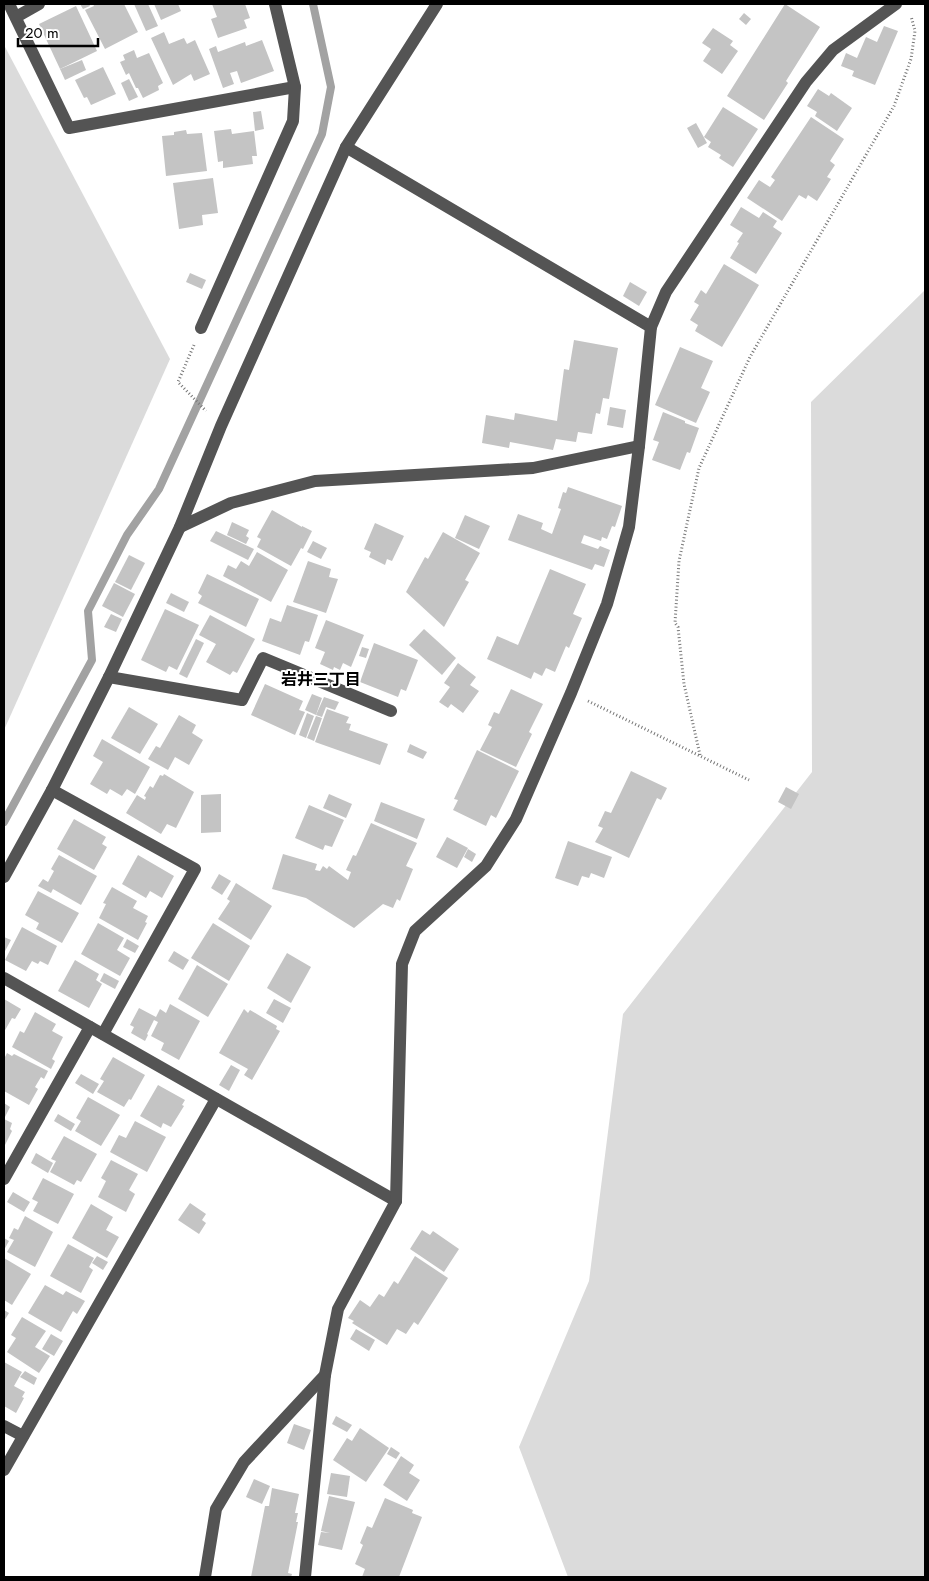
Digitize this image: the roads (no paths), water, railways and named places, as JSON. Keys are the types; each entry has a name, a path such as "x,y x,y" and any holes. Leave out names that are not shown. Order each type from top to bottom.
{"street":[{"path":"9,4 69,128 294,87"},
{"path":"16,17 39,4"},
{"path":"201,328 293,121 294,87 275,4"},
{"path":"4,877 52,790 109,677 180,527 221,426 346,147 437,4"},
{"path":"305,1577 325,1375 338,1309 396,1201 402,964 415,931 486,866 516,819 571,693 607,604 629,527 651,327 666,292 806,82 833,50 896,4"},
{"path":"346,147 651,327"},
{"path":"180,527 231,503 315,481 533,468 639,446"},
{"path":"109,677 242,700 263,658 391,711"},
{"path":"52,790 195,869 103,1034"},
{"path":"4,978 396,1201"},
{"path":"4,1179 90,1027"},
{"path":"4,1470 216,1099"},
{"path":"205,1577 216,1509 244,1462 325,1375"},
{"path":"4,1426 23,1436"}],"waterway":[{"path":"4,822 92,660 88,611 127,535 159,489 322,134 331,87 313,4"}],"district":[{"name":"岩井三丁目","path":"321,679"}]}
